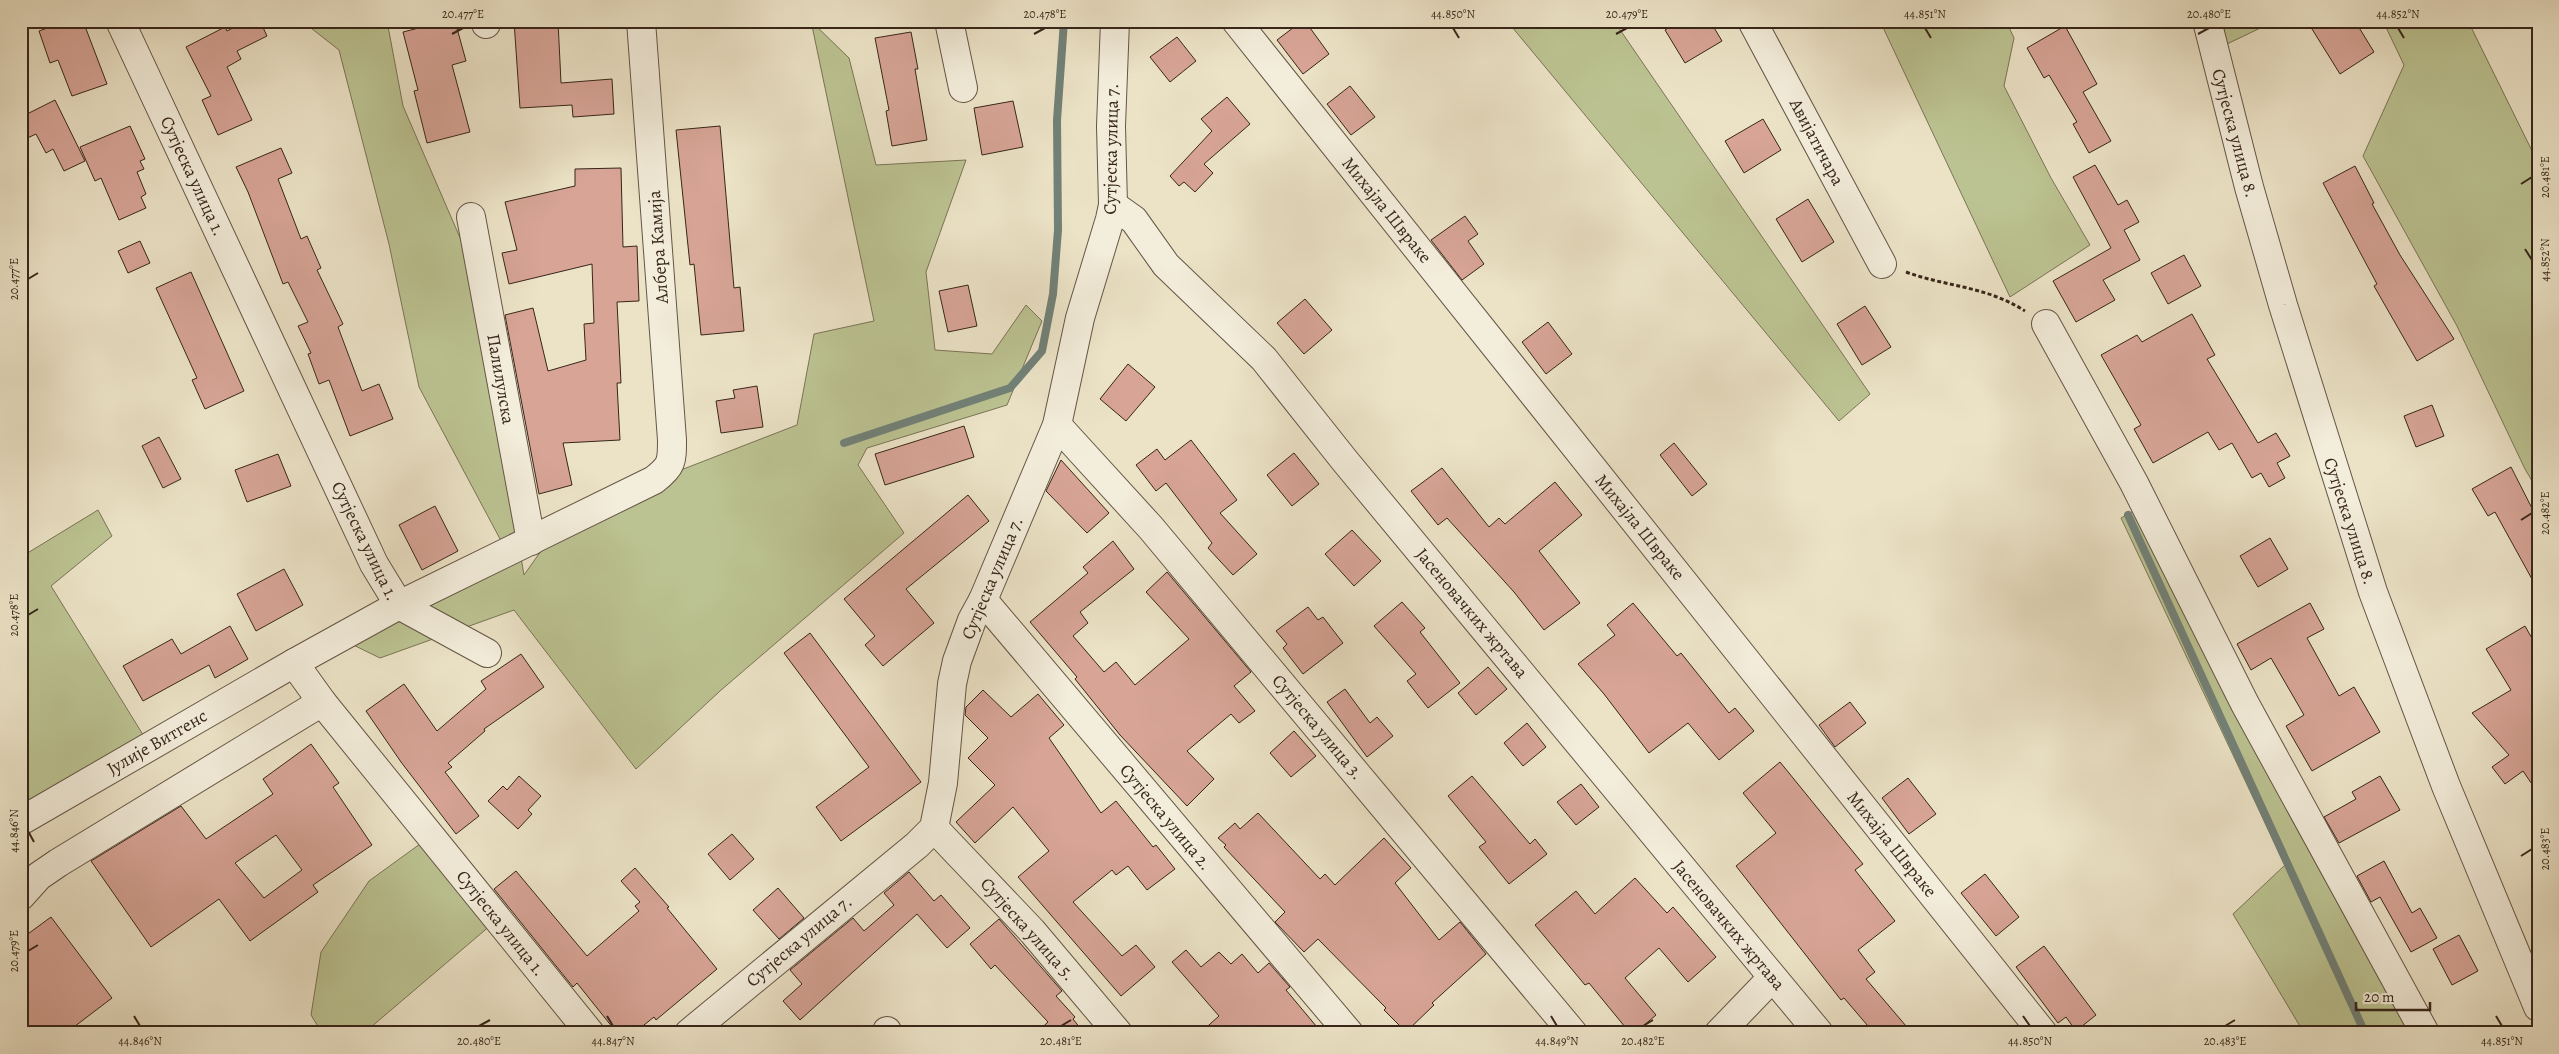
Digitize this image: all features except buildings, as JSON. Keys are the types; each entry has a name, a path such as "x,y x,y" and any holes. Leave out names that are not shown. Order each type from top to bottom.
{"street":[{"name":"Сутјеска улица 1.","path":"120,21 374,564 399,605 294,663 322,702 590,1033"},
{"name":"Албера Камија","path":"531,541 654,480 666,471 672,461 641,21"},
{"path":"949,21 963,88"},
{"name":"Сутјеска улица 7.","path":"690,1033 917,845 934,828 943,783 952,684 957,661 972,620 983,600 1057,425 1080,318 1113,205 1111,126 1114,21"},
{"name":"Михајла Швраке","path":"1236,21 2043,1033"},
{"name":"Авијатичара","path":"1752,21 1882,264"},
{"name":"Сутјеска улица 8.","path":"2207,21 2249,187 2272,268 2367,574 2446,786 2538,1006"},
{"name":"Јасеновачких жртава","path":"1113,205 1134,220 1166,265 1264,359 1818,1033"},
{"name":"Палилулска","path":"472,217 531,541"},
{"path":"2046,324 2134,483 2245,704 2425,1033"},
{"name":"Сутјеска улица 3.","path":"1057,425 1151,528 1573,1033"},
{"path":"399,605 531,541"},
{"name":"Сутјеска улица 2.","path":"983,600 1349,1033"},
{"path":"399,605 488,653"},
{"name":"Јулије Витгенс","path":"21,821 294,663"},
{"path":"21,896 39,876 58,863 322,702"},
{"name":"Сутјеска улица 5.","path":"934,828 1032,931 1118,1033"},
{"path":"1719,1033 1772,978"}],"path":[{"path":"1882,264 1919,277 1997,296 2046,324"}],"green space":[{"path":"302,21 387,21 403,106 471,263 524,575 558,527 655,480 797,425 814,334 874,321 811,21 849,58 876,165 966,160 926,272 935,350 992,354 1026,305 1042,321 1007,405 867,448 858,465 904,533 720,691 636,769 514,610 380,658 339,638 507,552 419,387 389,244 339,50"},
{"path":"1507,21 1614,21 1870,394 1839,421"},
{"path":"1880,21 2006,21 2014,38 2004,86 2051,178 2090,245 2010,297"},
{"path":"2222,21 2275,21 2227,44"},
{"path":"2383,21 2468,21 2538,163 2538,491 2525,469 2457,326 2363,156 2404,65"},
{"path":"98,510 112,536 51,586 150,746 21,815 21,557"},
{"path":"2135,510 2417,1033 2304,1033 2233,914 2285,865 2121,518"},
{"path":"431,836 498,919 364,1033 322,1033 311,1015 321,952 369,881"}],"waterway":[{"path":"844,443 1010,388 1042,351 1053,294 1058,230 1057,120 1064,21"},
{"path":"2128,515 2365,1033"}]}
